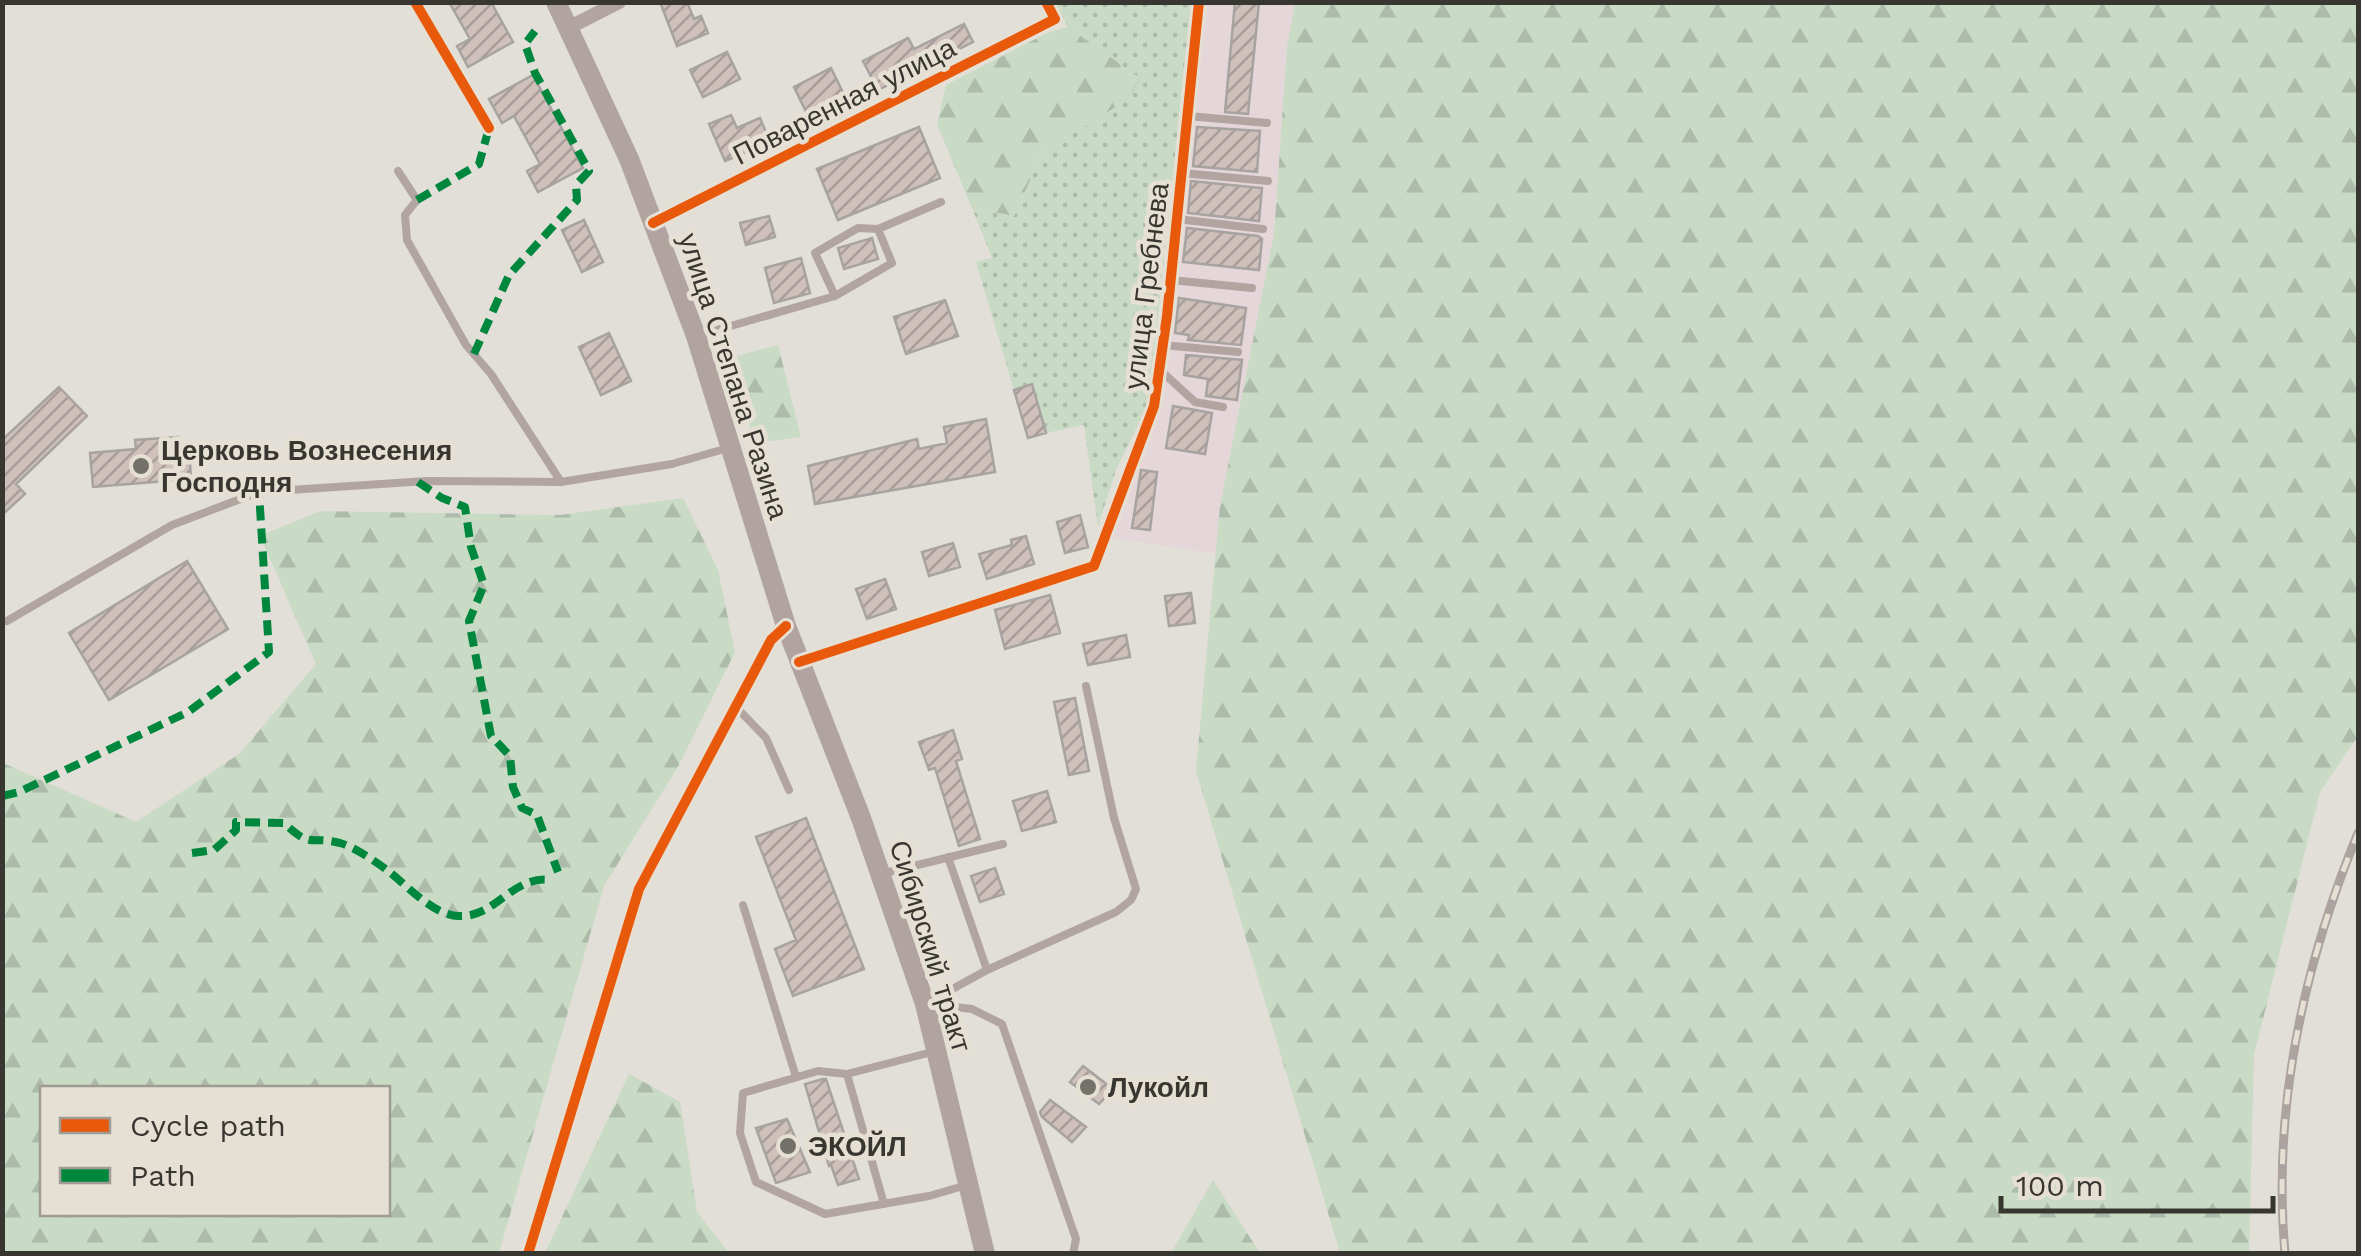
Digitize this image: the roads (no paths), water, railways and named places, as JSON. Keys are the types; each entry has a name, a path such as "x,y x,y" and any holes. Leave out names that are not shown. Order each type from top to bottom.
{"main road":[{"name":"улица Степана Разина","path":"556,2 629,159 696,336 799,662"},
{"name":"Сибирский тракт","path":"799,662 926,1004 985,1254"}],"street":[{"path":"415,2 489,128"},
{"path":"568,28 619,2"},
{"name":"Поваренная улица","path":"653,222 1055,19 1046,2"},
{"name":"улица Гребнева","path":"799,662 1094,566 1154,406 1200,2"},
{"path":"528,1254 639,889 771,640 786,626"}],"lane":[{"path":"1188,116 1267,122"},
{"path":"398,170 417,200 405,215 406,240 466,345 491,374 561,482"},
{"path":"1182,173 1268,180"},
{"path":"835,296 815,252 858,228 878,229 941,202"},
{"path":"1177,219 1263,229"},
{"path":"696,336 835,296 892,263 878,229"},
{"path":"1171,280 1252,288"},
{"path":"1163,345 1238,352"},
{"path":"1160,369 1195,402 1223,407"},
{"path":"7,621 172,525 259,492 427,481 561,482 672,464 732,447"},
{"path":"926,1004 988,970 1116,912 1131,900 1136,889 1114,818 1086,686"},
{"path":"736,707 766,738 789,790"},
{"path":"880,874 1003,844"},
{"path":"948,857 988,970"},
{"path":"744,906 796,1077"},
{"path":"926,1004 972,1009 1002,1024 1076,1240 1073,1254"},
{"path":"936,1051 848,1074 818,1071 743,1093 740,1133 756,1182 825,1214 968,1184"},
{"path":"848,1074 884,1204"}],"railway":[{"path":"2285,1254 2283,1146 2296,1039 2322,935 2358,833"}],"place":[{"name":"Церковь Вознесения Господня","path":"141,466"},
{"name":"Лукойл","path":"1088,1087"},
{"name":"ЭКОЙЛ","path":"788,1146"}]}
